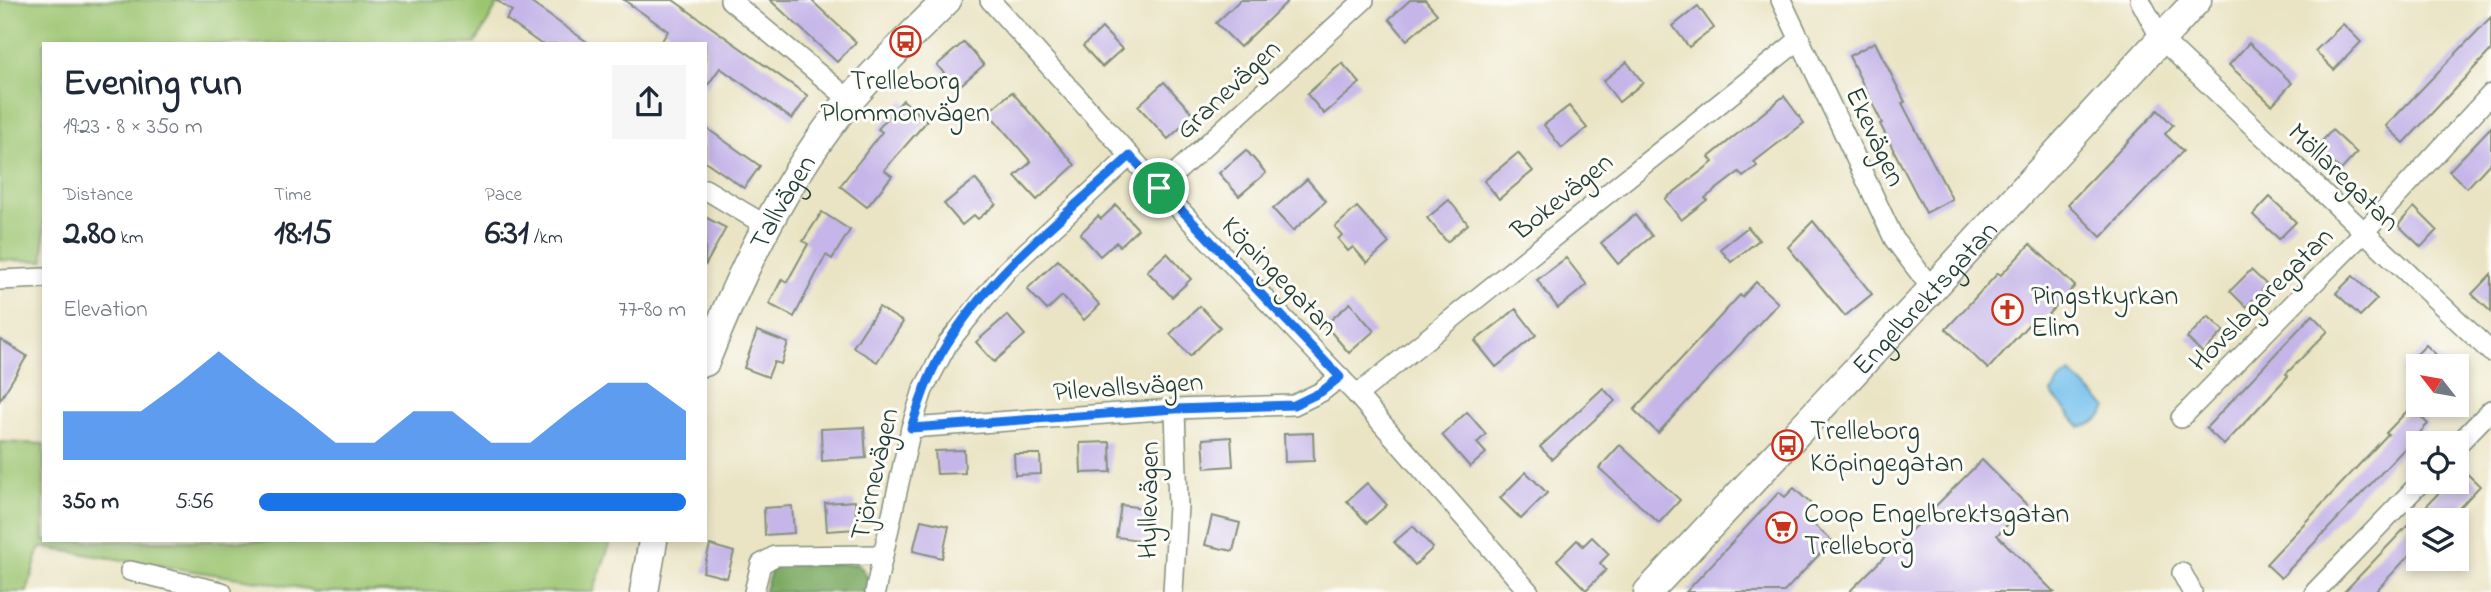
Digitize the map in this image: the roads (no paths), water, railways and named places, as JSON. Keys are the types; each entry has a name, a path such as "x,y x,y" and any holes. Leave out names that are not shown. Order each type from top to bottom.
{"main road":[{"name":"Tallvägen","path":"707,357 765,225 810,154 850,100 947,0"},
{"name":"Engelbrektsgatan","path":"1648,592 1932,289 2197,0"},
{"path":"644,592 653,542"}],"street":[{"path":"730,0 850,100"},
{"name":"Köpingegatan","path":"990,0 1159,188 1357,395 1529,592"},
{"name":"Granevägen","path":"1159,188 1364,0"},
{"name":"Ekevägen","path":"1782,0 1895,239 1932,289"},
{"name":"Möllaregatan","path":"2140,0 2161,39 2491,352"},
{"name":"Bokevägen","path":"1357,395 1800,39"},
{"name":"Hovslagaregatan","path":"2181,418 2363,233 2491,94"},
{"name":"Tjörnevägen","path":"875,592 911,428 933,369 948,343 1007,270 1130,156"},
{"path":"707,190 765,225"},
{"path":"0,280 42,278"},
{"name":"Pilevallsvägen","path":"911,428 1175,409 1294,405 1321,392 1340,377"},
{"name":"Hyllevägen","path":"1173,592 1178,506 1175,409"},
{"path":"2469,433 2491,410"},
{"path":"2315,592 2409,494"},
{"path":"754,592 761,564 775,556 883,555"},
{"path":"130,571 222,592"},
{"path":"2182,573 2192,592"}],"water":[{"path":"2070,373 2107,407 2103,414 2089,425 2080,427 2051,393 2059,381"}],"place":[{"name":"Trelleborg Plommonvägen","path":"905,42"},
{"name":"Pingstkyrkan Elim","path":"2008,310"},
{"name":"Trelleborg Köpingegatan","path":"1787,445"},
{"name":"Coop Engelbrektsgatan Trelleborg","path":"1781,528"}]}
